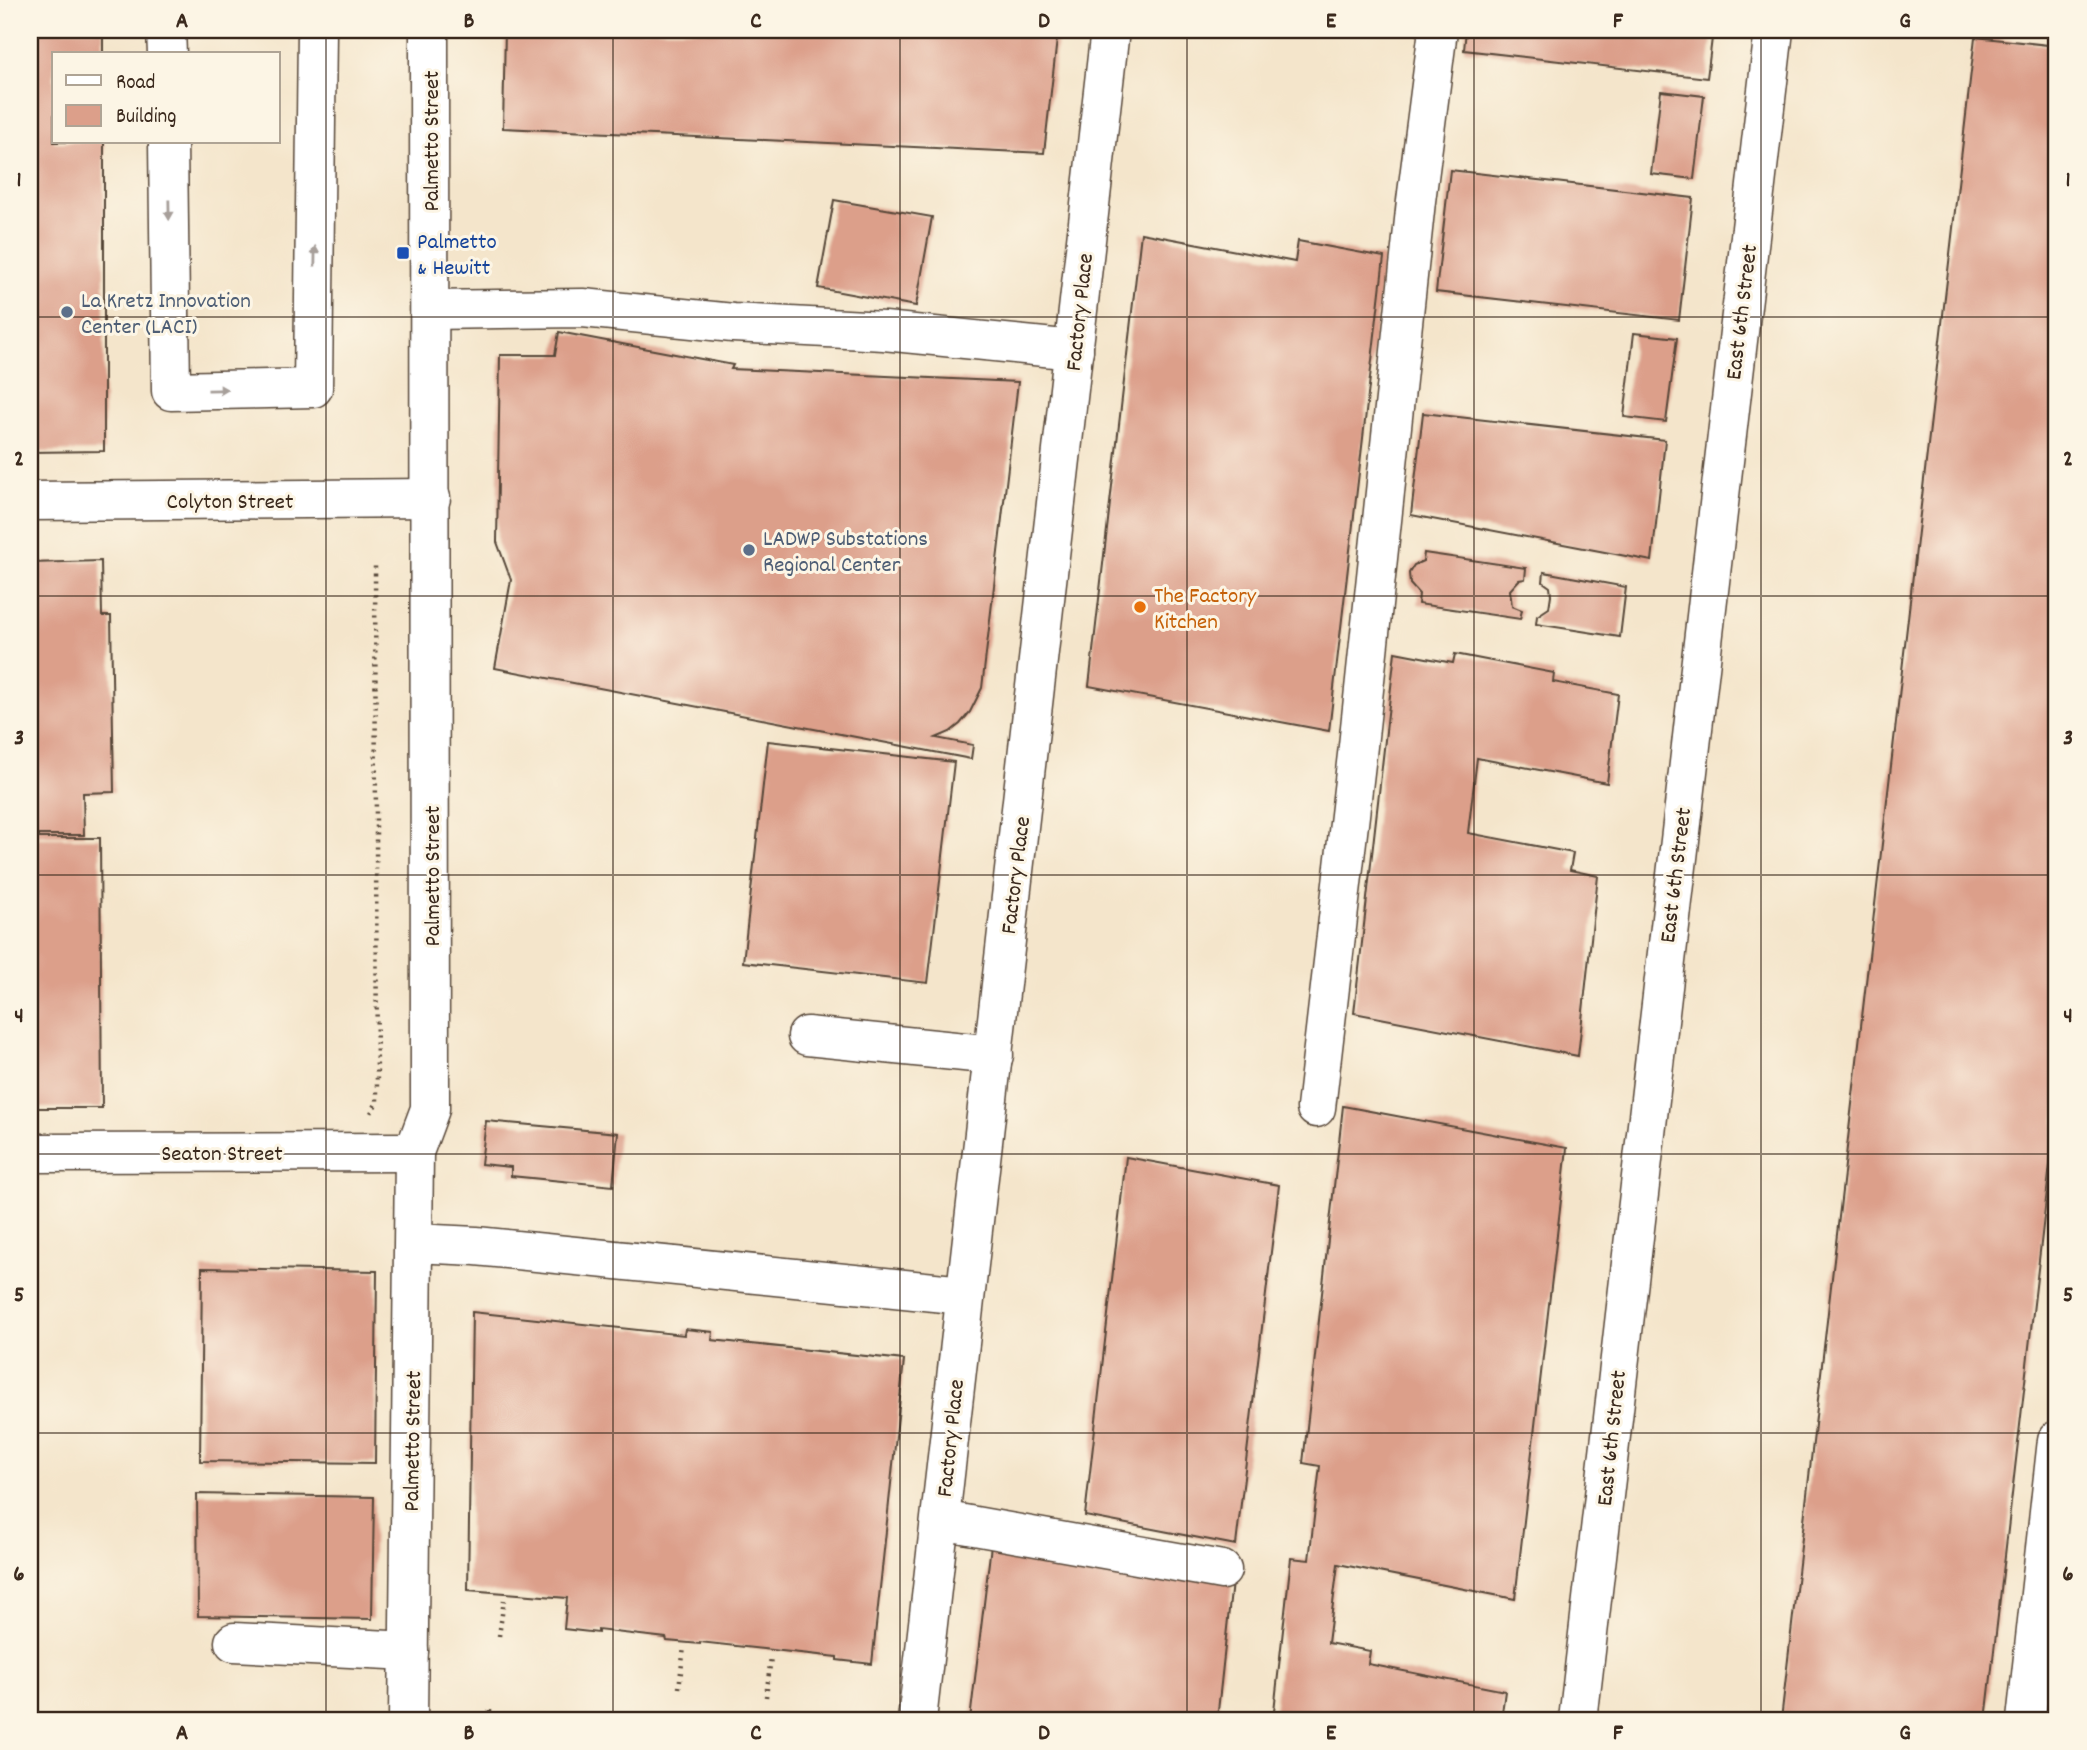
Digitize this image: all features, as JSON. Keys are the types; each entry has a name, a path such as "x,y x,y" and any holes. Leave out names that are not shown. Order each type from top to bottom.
{"street":[{"path":"166,30 167,52"},
{"path":"168,144 171,391 313,388 317,30"},
{"name":"Palmetto Street","path":"408,1720 414,1152 430,1109 429,30"},
{"name":"Factory Place","path":"917,1720 1110,30"},
{"path":"1316,1108 1416,201 1438,30"},
{"name":"East 6th Street","path":"1578,1720 1774,30"},
{"path":"430,310 583,308 733,323 884,331 1074,350"},
{"name":"Colyton Street","path":"30,501 431,498"},
{"path":"807,1036 993,1055"},
{"name":"Seaton Street","path":"30,1153 414,1152"},
{"path":"414,1244 475,1246 964,1295"},
{"path":"2026,1720 2057,1440"},
{"path":"941,1520 1222,1570"},
{"path":"234,1642 409,1651"}],"path":[{"path":"369,1114 375,1109 377,1102 374,563"},
{"path":"499,1636 504,1600"},
{"path":"680,1688 684,1647"},
{"path":"766,1697 771,1657"},
{"path":"490,1710 490,1720"}],"building":[{"name":"La Kretz Innovation Center (LACI)","path":"30,30 103,30 103,52 52,52 52,144 104,144 104,451 30,452"},
{"path":"505,30 1058,30 1044,153 503,128"},
{"path":"1466,30 1713,30 1707,78 1464,50"},
{"path":"1975,37 2057,46 2057,1104 1986,1720 1781,1720"},
{"path":"1661,91 1704,96 1694,179 1651,174"},
{"path":"1450,170 1693,198 1679,320 1436,292"},
{"path":"834,200 932,217 916,306 818,288"},
{"path":"1141,233 1295,262 1298,241 1384,257 1329,731 1089,686"},
{"name":"LADWP Substations Regional Center","path":"559,332 733,365 731,369 1018,382 982,688 970,712 960,724 936,738 973,745 971,759 495,668 511,580 497,542 500,355 555,355"},
{"path":"1634,333 1677,338 1666,422 1624,417"},
{"path":"1423,413 1665,440 1652,561 1411,515"},
{"path":"1424,553 1526,568 1525,579 1519,580 1510,590 1512,606 1522,610 1520,619 1418,604 1419,594 1410,584 1409,573 1414,565 1423,561"},
{"path":"101,561 102,616 111,616 114,792 83,793 84,835 30,835 30,563"},
{"path":"1544,572 1626,587 1620,637 1536,624 1537,616 1549,608 1551,595 1550,587 1543,582"},
{"path":"1395,652 1453,663 1455,654 1554,673 1553,682 1618,694 1607,783 1477,758 1468,833 1573,853 1570,870 1598,876 1578,1056 1354,1013"},
{"path":"768,741 954,762 928,983 743,962"},
{"path":"30,838 100,838 102,1108 30,1108"},
{"path":"1343,1106 1567,1148 1515,1599 1338,1564 1328,1643 1370,1651 1368,1664 1505,1691 1501,1720 1273,1720 1291,1558 1309,1560 1320,1466 1303,1463"},
{"path":"486,1121 618,1133 613,1186 511,1176 511,1167 481,1164"},
{"path":"1126,1157 1279,1185 1236,1545 1085,1516"},
{"path":"202,1268 377,1271 375,1463 200,1461"},
{"path":"472,1312 684,1335 685,1329 713,1332 712,1340 904,1360 872,1664 837,1660 837,1657 667,1641 666,1638 598,1630 598,1633 564,1629 567,1598 468,1590"},
{"path":"197,1494 374,1497 372,1619 198,1616"},
{"path":"992,1537 1232,1582 1217,1720 970,1720"}],"place":[{"name":"Palmetto & Hewitt","path":"403,253"},
{"name":"La Kretz Innovation Center (LACI)","path":"67,312"},
{"name":"LADWP Substations Regional Center","path":"749,550"},
{"name":"The Factory Kitchen","path":"1140,607"}]}
